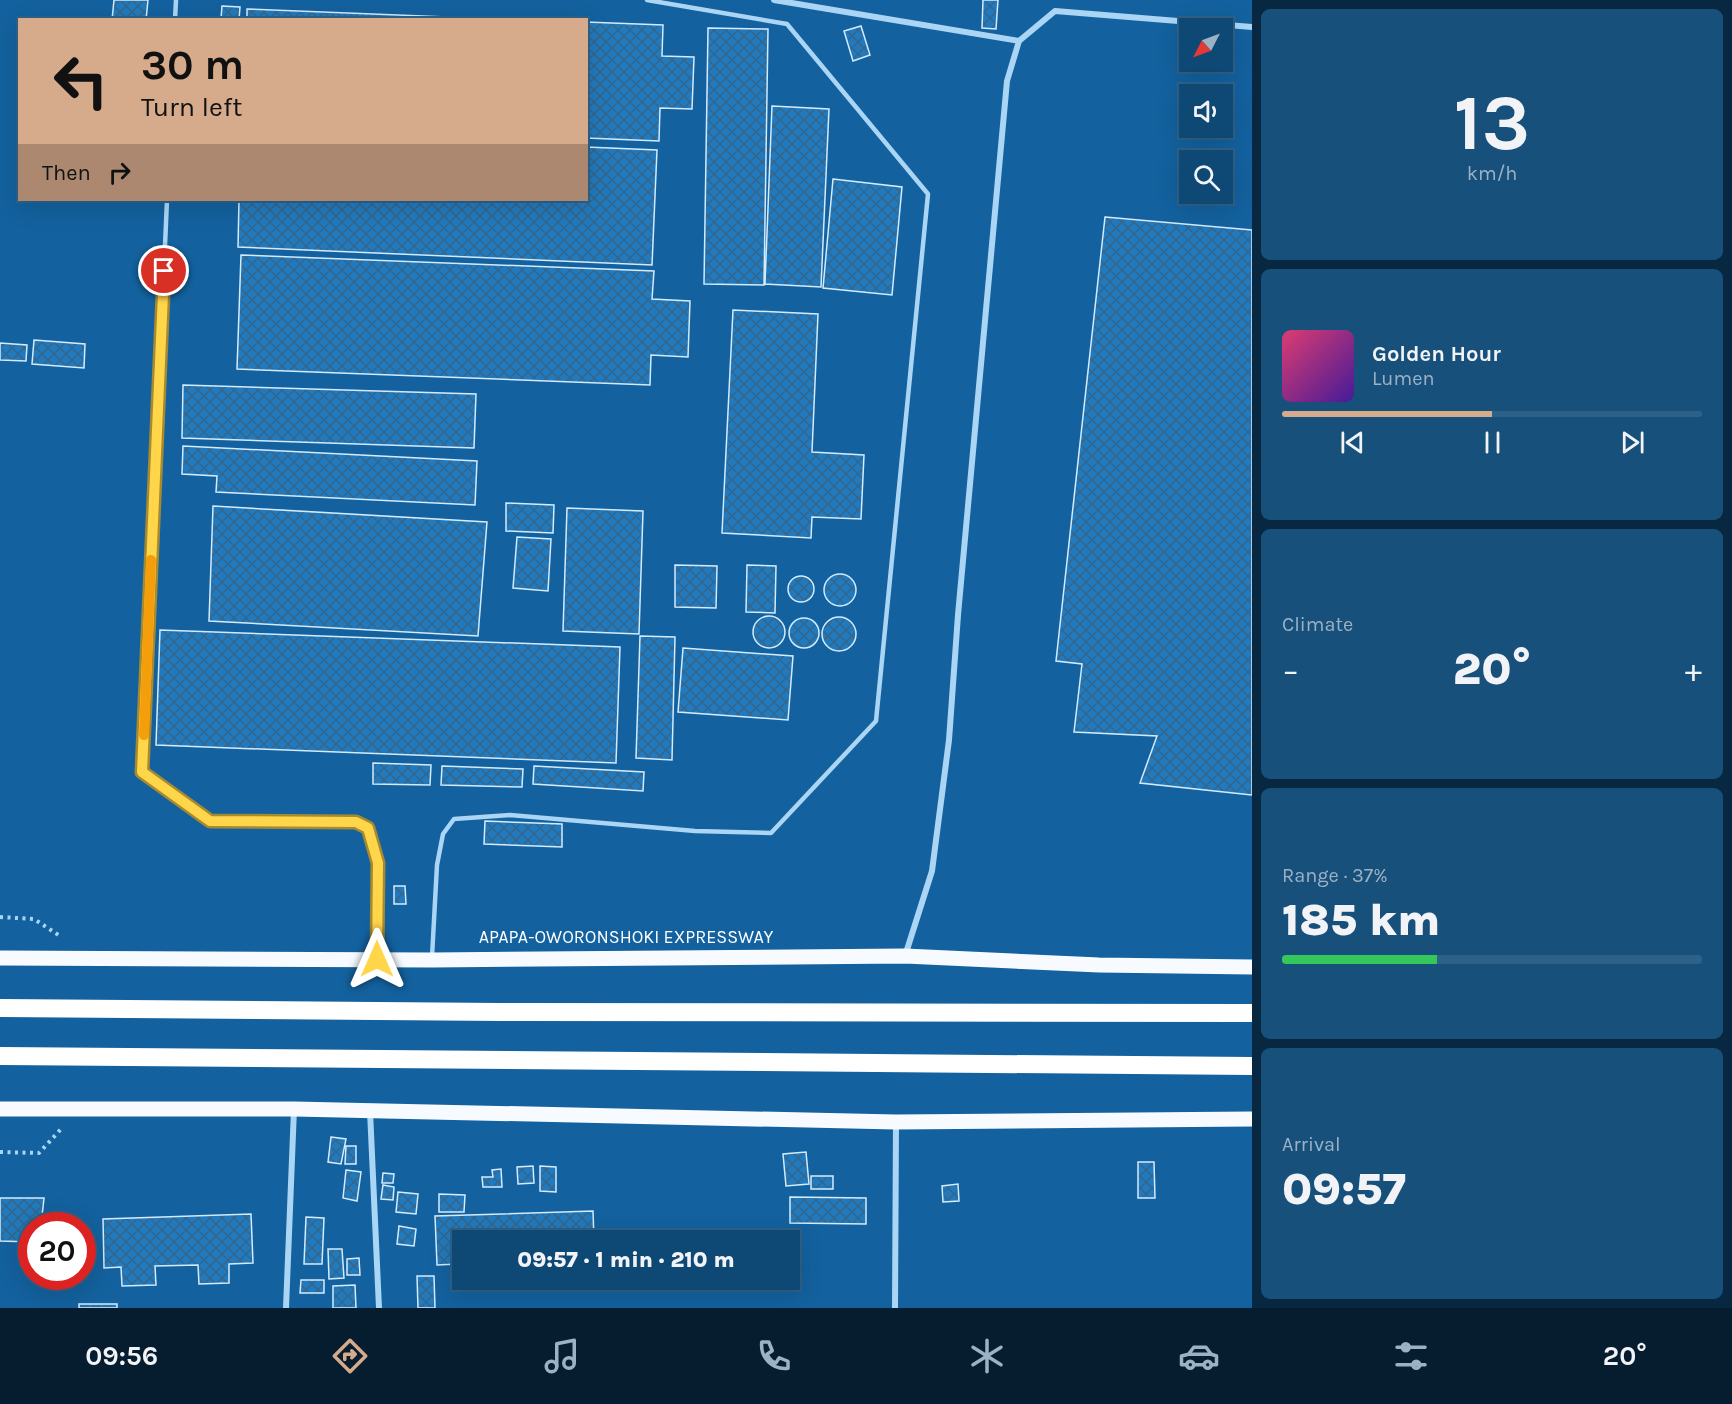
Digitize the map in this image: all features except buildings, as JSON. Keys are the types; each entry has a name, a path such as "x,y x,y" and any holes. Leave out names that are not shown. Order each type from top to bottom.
{"highway":[{"path":"0,1008 501,1012 1252,1013"},
{"path":"0,1056 1252,1066"}],"main road":[{"name":"APAPA-OWORONSHOKI EXPRESSWAY","path":"0,958 432,960 905,956 1099,965 1252,967"},
{"path":"0,1109 370,1110 896,1122 1252,1119"}],"street":[{"path":"774,0 1019,40"},
{"path":"905,956 932,871 949,740 958,615 1007,81 1019,40 1055,12 1252,27"},
{"path":"286,1308 294,1109"},
{"path":"370,1110 379,1308"},
{"path":"895,1308 896,1122"}],"lane":[{"path":"175,18 176,0"},
{"path":"432,960 437,866 443,834 454,819 510,815 695,831 771,833 876,721 928,194 787,24 647,0"},
{"path":"167,201 142,772 210,821 356,822 368,828 378,863 377,959"}],"path":[{"path":"0,917 34,919"},
{"path":"0,1152 39,1153"}],"slow traffic":[{"path":"144,735 151,560"}],"route":[{"path":"164,271 142,772 210,821 356,822 368,828 378,863 377,959"}]}
